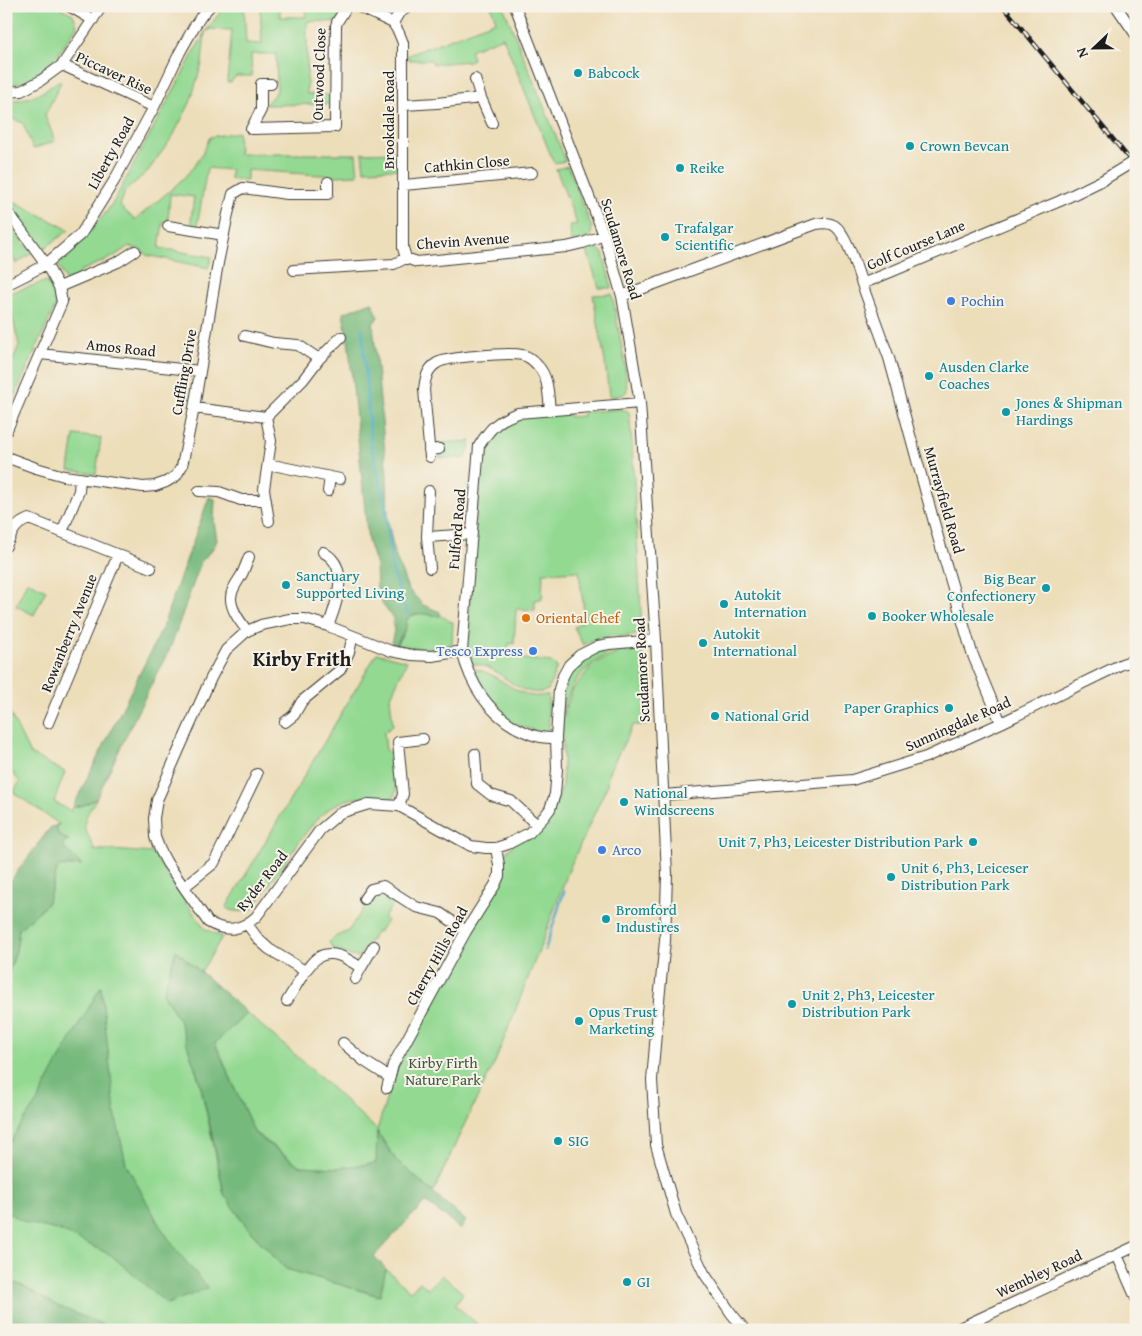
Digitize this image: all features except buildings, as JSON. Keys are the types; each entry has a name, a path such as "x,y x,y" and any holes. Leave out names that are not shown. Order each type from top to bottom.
{"street":[{"path":"69,6 93,20"},
{"path":"6,92 21,91 40,81 62,65 102,6"},
{"name":"Liberty Road","path":"6,285 46,264 81,234 114,181 154,107 180,52 202,14 210,6"},
{"name":"Outwood Close","path":"271,84 261,84 261,110 251,129 335,127 336,26 347,6"},
{"path":"358,6 393,24 400,13 410,6"},
{"name":"Scudamore Road","path":"515,6 604,235 622,296 640,403 656,640 667,874 666,941 652,1080 656,1145 676,1214 704,1273 731,1314 745,1330"},
{"path":"1116,6 1136,35"},
{"name":"Brookdale Road","path":"393,24 404,43 403,248 406,258"},
{"name":"Piccaver Rise","path":"62,65 154,107"},
{"path":"475,79 492,123"},
{"path":"404,105 481,98"},
{"name":"Golf Course Lane","path":"622,296 825,222 834,225 844,236 862,284 1060,201 1103,180 1136,160"},
{"name":"Cathkin Close","path":"404,185 532,173"},
{"name":"Cuffling Drive","path":"6,457 64,476 143,487 155,486 176,476 182,466 194,408 224,235 233,194 243,188 287,194 328,194 328,182"},
{"path":"6,214 11,216 16,222 46,264 59,286 62,302 6,432"},
{"path":"168,226 224,235"},
{"name":"Chevin Avenue","path":"294,270 394,264 406,258 417,262 566,247 604,235"},
{"path":"59,286 118,262 136,251"},
{"name":"Murrayfield Road","path":"862,284 889,358 972,653 1002,723"},
{"path":"245,336 274,343 298,345 319,359"},
{"path":"266,418 341,337"},
{"name":"Amos Road","path":"40,354 200,371"},
{"path":"433,452 424,390 425,380 429,371 437,363 446,359 503,354 521,355 530,359 544,373 550,410"},
{"name":"Fulford Road","path":"556,738 539,737 522,731 492,710 473,684 466,668 462,651 479,446 486,434 495,425 506,417 518,412 640,403"},
{"path":"194,408 266,418"},
{"path":"266,418 271,441 264,489 269,521"},
{"path":"268,464 335,478 328,491"},
{"path":"62,532 78,491 80,478"},
{"path":"199,490 219,492 241,500 266,500"},
{"path":"429,491 427,537 430,568"},
{"path":"6,546 14,528 29,519 152,568"},
{"path":"427,537 472,534"},
{"path":"323,552 332,558 338,568 340,582 333,614 328,626"},
{"name":"Rowanberry Avenue","path":"48,723 118,555"},
{"path":"247,632 232,608 231,600 232,593 249,557"},
{"name":"Ryder Road","path":"462,651 432,656 391,651 305,619 290,619 261,625 247,632 226,650 218,663 157,800 154,818 155,837 163,856 208,922 215,926 231,929 247,924 256,917 320,830 340,813 369,804 399,806 471,846 496,848 529,833 550,808 555,794 559,689 569,665 580,655 598,646 656,640"},
{"path":"285,722 296,719 302,701 340,670 349,652 353,636"},
{"name":"Sunningdale Road","path":"664,795 852,780 926,757 1002,723 1122,664 1128,662 1136,664"},
{"path":"399,806 403,794 398,742 422,739"},
{"path":"476,754 477,784 491,795 511,801 537,825"},
{"path":"184,887 214,862 257,774"},
{"name":"Cherry Hills Road","path":"387,1088 393,1065 466,931 495,885 499,876 496,848"},
{"path":"364,899 371,889 383,886 416,907 440,913 466,931"},
{"path":"247,924 259,940 269,949 305,971"},
{"path":"355,979 374,946"},
{"path":"287,1001 305,971 318,957 337,954 361,968"},
{"path":"343,1043 364,1061 390,1077"},
{"name":"Wembley Road","path":"955,1330 1136,1246"},
{"path":"1117,1255 1136,1298"}],"green space":[{"path":"6,6 56,6 73,14 77,26 49,65 40,73 19,83 6,85"},
{"path":"225,6 244,6 246,43 262,44 260,6 280,6 280,17 306,17 306,6 347,6 337,22 307,21 307,94 335,95 335,104 265,105 277,91 276,54 251,54 252,76 236,76 231,82 227,82 232,30 211,29 205,32"},
{"path":"491,6 503,6 566,161 554,163 503,37 470,50 473,59 469,61 433,64 431,60 408,60 408,55 496,21"},
{"path":"205,32 202,63 190,103 173,136 148,171 125,191 120,206 135,220 184,178 199,159 210,137 238,132 239,154 356,154 358,175 335,176 247,170 247,180 230,179 231,170 207,168 197,227 192,225 191,220 194,197 170,194 168,222 163,222 159,248 212,257 208,268 146,255 143,251 129,246 113,257 80,271 81,275 66,281 57,263 104,215 114,201"},
{"path":"58,81 61,82 45,115 55,141 33,149 23,123 6,116 6,100 34,96"},
{"path":"396,152 397,169 364,170 362,153"},
{"path":"568,166 592,228 591,235 587,239 571,241 570,225 577,224 556,169"},
{"path":"6,197 69,230 42,250 16,215 6,210"},
{"path":"6,225 10,227 32,253 16,264 6,240"},
{"path":"586,248 597,248 603,253 612,288 599,288"},
{"path":"47,281 53,289 56,305 6,415 6,378 19,345 7,294"},
{"path":"612,294 624,358 627,390 626,393 617,396 609,396 593,295"},
{"path":"372,302 378,317 373,324 387,476 388,521 394,552 408,589 423,605 440,612 440,616 422,614 414,615 406,620 406,627 396,645 391,643 394,631 393,618 383,605 377,587 376,566 368,541 349,347 343,313"},
{"path":"622,409 629,412 632,443 642,631 630,636 601,638 583,645 574,627 585,620 579,571 543,573 542,599 535,600 535,610 516,609 514,644 509,643 508,657 551,662 557,667 548,690 533,692 525,690 482,665 470,663 466,652 481,452 498,429 518,418 568,413 569,417 583,416 583,412"},
{"path":"74,435 101,438 96,474 69,470"},
{"path":"471,441 466,458 440,458 439,443"},
{"path":"209,497 215,499 214,522 217,540 214,547 201,562 171,646 96,799 84,805 73,807 161,631"},
{"path":"27,581 46,590 34,615 16,606"},
{"path":"416,613 438,615 453,622 452,643 440,648 417,648 396,645 403,634 407,619"},
{"path":"608,649 619,649 597,660 575,682 562,715 564,691 571,672 585,658"},
{"name":"Kirby Firth Nature Park","path":"624,650 639,650 643,654 648,725 633,725 608,774 607,786 570,867 495,1062 433,1193 396,1160 377,1132 377,1163 337,1168 300,1166 254,1132 215,1043 247,1013 377,1130 396,1067 454,961 495,892 503,855 557,802 562,787 562,720 571,693 591,667"},
{"path":"377,653 407,661 390,698 393,725 384,733 386,750 393,755 396,791 394,796 392,799 350,799 330,809 305,834 252,909 239,911 226,908"},
{"path":"466,668 485,672 523,693 534,696 548,695 549,735 507,722"},
{"path":"6,705 30,754 65,772 54,802 71,811 73,807 84,805 96,799 87,815 85,823 86,831 94,850 153,853 205,929 222,937 201,972 163,993 179,1020 200,1083 224,1194 249,1230 286,1269 379,1296 386,1269 410,1291 420,1282 428,1289 442,1275 463,1293 455,1305 484,1330 6,1330 6,981 16,951 19,929 47,904 58,867 81,865 63,847 65,841 68,840 60,836 56,829 59,824 13,792 20,782 6,765"},
{"path":"59,824 56,829 60,836 69,840 65,841 63,847 82,865 58,867 47,904 19,929 16,951 6,981 6,887 50,828"},
{"path":"381,893 394,902 384,918 387,921 379,932 377,931 359,957 334,950 329,942 348,931 373,895"},
{"path":"176,950 247,1013 215,1043 255,1134 300,1166 337,1168 376,1163 377,1131 396,1160 466,1221 460,1230 450,1220 425,1202 374,1256 386,1269 380,1296 286,1269 249,1230 224,1194 200,1083 179,1020 163,993"},
{"path":"101,986 115,1113 126,1164 160,1226 177,1251 208,1288 167,1304 111,1255 61,1231 27,1223 6,1212 6,1147 38,1100"},
{"path":"6,1281 21,1285 58,1306 115,1330 20,1330 6,1322"}],"waterway":[{"path":"362,328 371,445 385,503 393,573 406,612"},
{"path":"545,950 564,891"}],"railway":[{"path":"1003,6 1136,167"}],"place":[{"name":"Babcock","path":"578,73"},
{"name":"Crown Bevcan","path":"910,146"},
{"name":"Reike","path":"680,168"},
{"name":"Trafalgar Scientific","path":"665,237"},
{"name":"Pochin","path":"951,301"},
{"name":"Ausden Clarke Coaches","path":"929,376"},
{"name":"Jones & Shipman Hardings","path":"1006,412"},
{"name":"Sanctuary Supported Living","path":"286,585"},
{"name":"Big Bear Confectionery","path":"1046,588"},
{"name":"Autokit Internation","path":"724,604"},
{"name":"Booker Wholesale","path":"872,616"},
{"name":"Oriental Chef","path":"526,618"},
{"name":"Autokit International","path":"703,643"},
{"name":"Tesco Express","path":"533,651"},
{"name":"Paper Graphics","path":"949,708"},
{"name":"National Grid","path":"715,716"},
{"name":"National Windscreens","path":"624,802"},
{"name":"Unit 7, Ph3, Leicester Distribution Park","path":"973,842"},
{"name":"Arco","path":"602,850"},
{"name":"Unit 6, Ph3, Leiceser Distribution Park","path":"891,877"},
{"name":"Bromford Industires","path":"606,919"},
{"name":"Unit 2, Ph3, Leicester Distribution Park","path":"792,1004"},
{"name":"Opus Trust Marketing","path":"579,1021"},
{"name":"SIG","path":"558,1141"},
{"name":"GI","path":"627,1282"}],"district":[{"name":"Kirby Frith","path":"302,659"}]}
